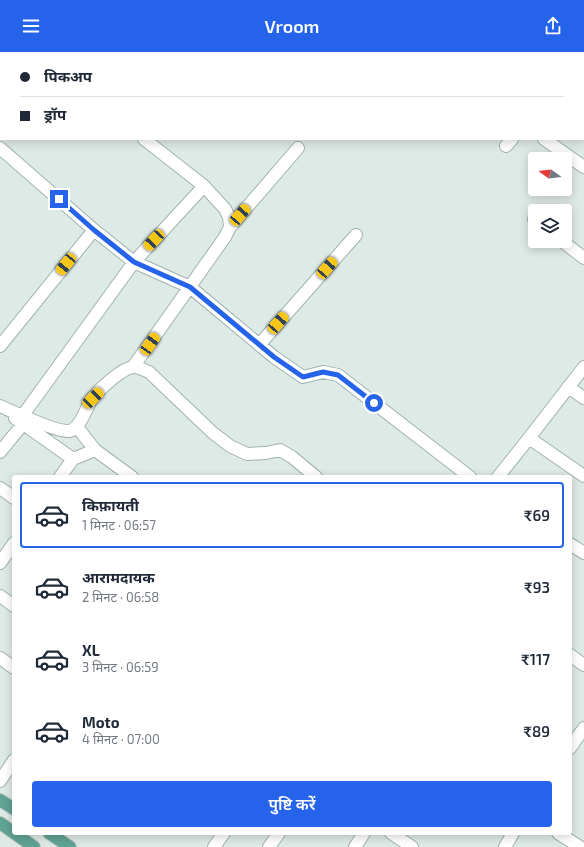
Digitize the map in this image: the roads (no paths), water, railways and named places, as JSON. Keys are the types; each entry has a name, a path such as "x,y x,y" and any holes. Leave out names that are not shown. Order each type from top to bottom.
{"main road":[{"path":"0,800 12,808"},
{"path":"0,823 12,831"},
{"path":"17,835 34,847"},
{"path":"52,835 70,847"}],"street":[{"path":"145,140 204,186 225,209 229,217 230,227"},
{"path":"545,140 584,167"},
{"path":"0,148 94,230 134,262 190,287 274,357 303,377 323,372 338,375 467,475"},
{"path":"0,407 23,419 56,429 68,431 77,427 93,398 115,376 133,367 225,237 230,227 298,148"},
{"path":"0,452 134,262 204,186"},
{"path":"0,346 94,230"},
{"path":"259,345 356,234"},
{"path":"571,248 584,258"},
{"path":"133,367 148,372 213,433 230,446 247,454 266,453 280,450 292,457 314,475"},
{"path":"500,475 584,367"},
{"path":"568,387 584,398"},
{"path":"23,419 73,459"},
{"path":"77,427 95,450 129,475"},
{"path":"529,438 584,476"},
{"path":"61,475 73,459 95,450"},
{"path":"0,488 12,497"},
{"path":"572,545 584,553"},
{"path":"0,563 12,546"},
{"path":"0,596 12,605"},
{"path":"572,656 584,665"},
{"path":"0,658 12,667"},
{"path":"577,744 584,728"},
{"path":"0,781 12,763"},
{"path":"214,847 223,835"},
{"path":"269,847 277,835"},
{"path":"355,847 363,835"},
{"path":"394,835 412,847"},
{"path":"505,847 512,835"},
{"path":"561,835 580,847"}]}
